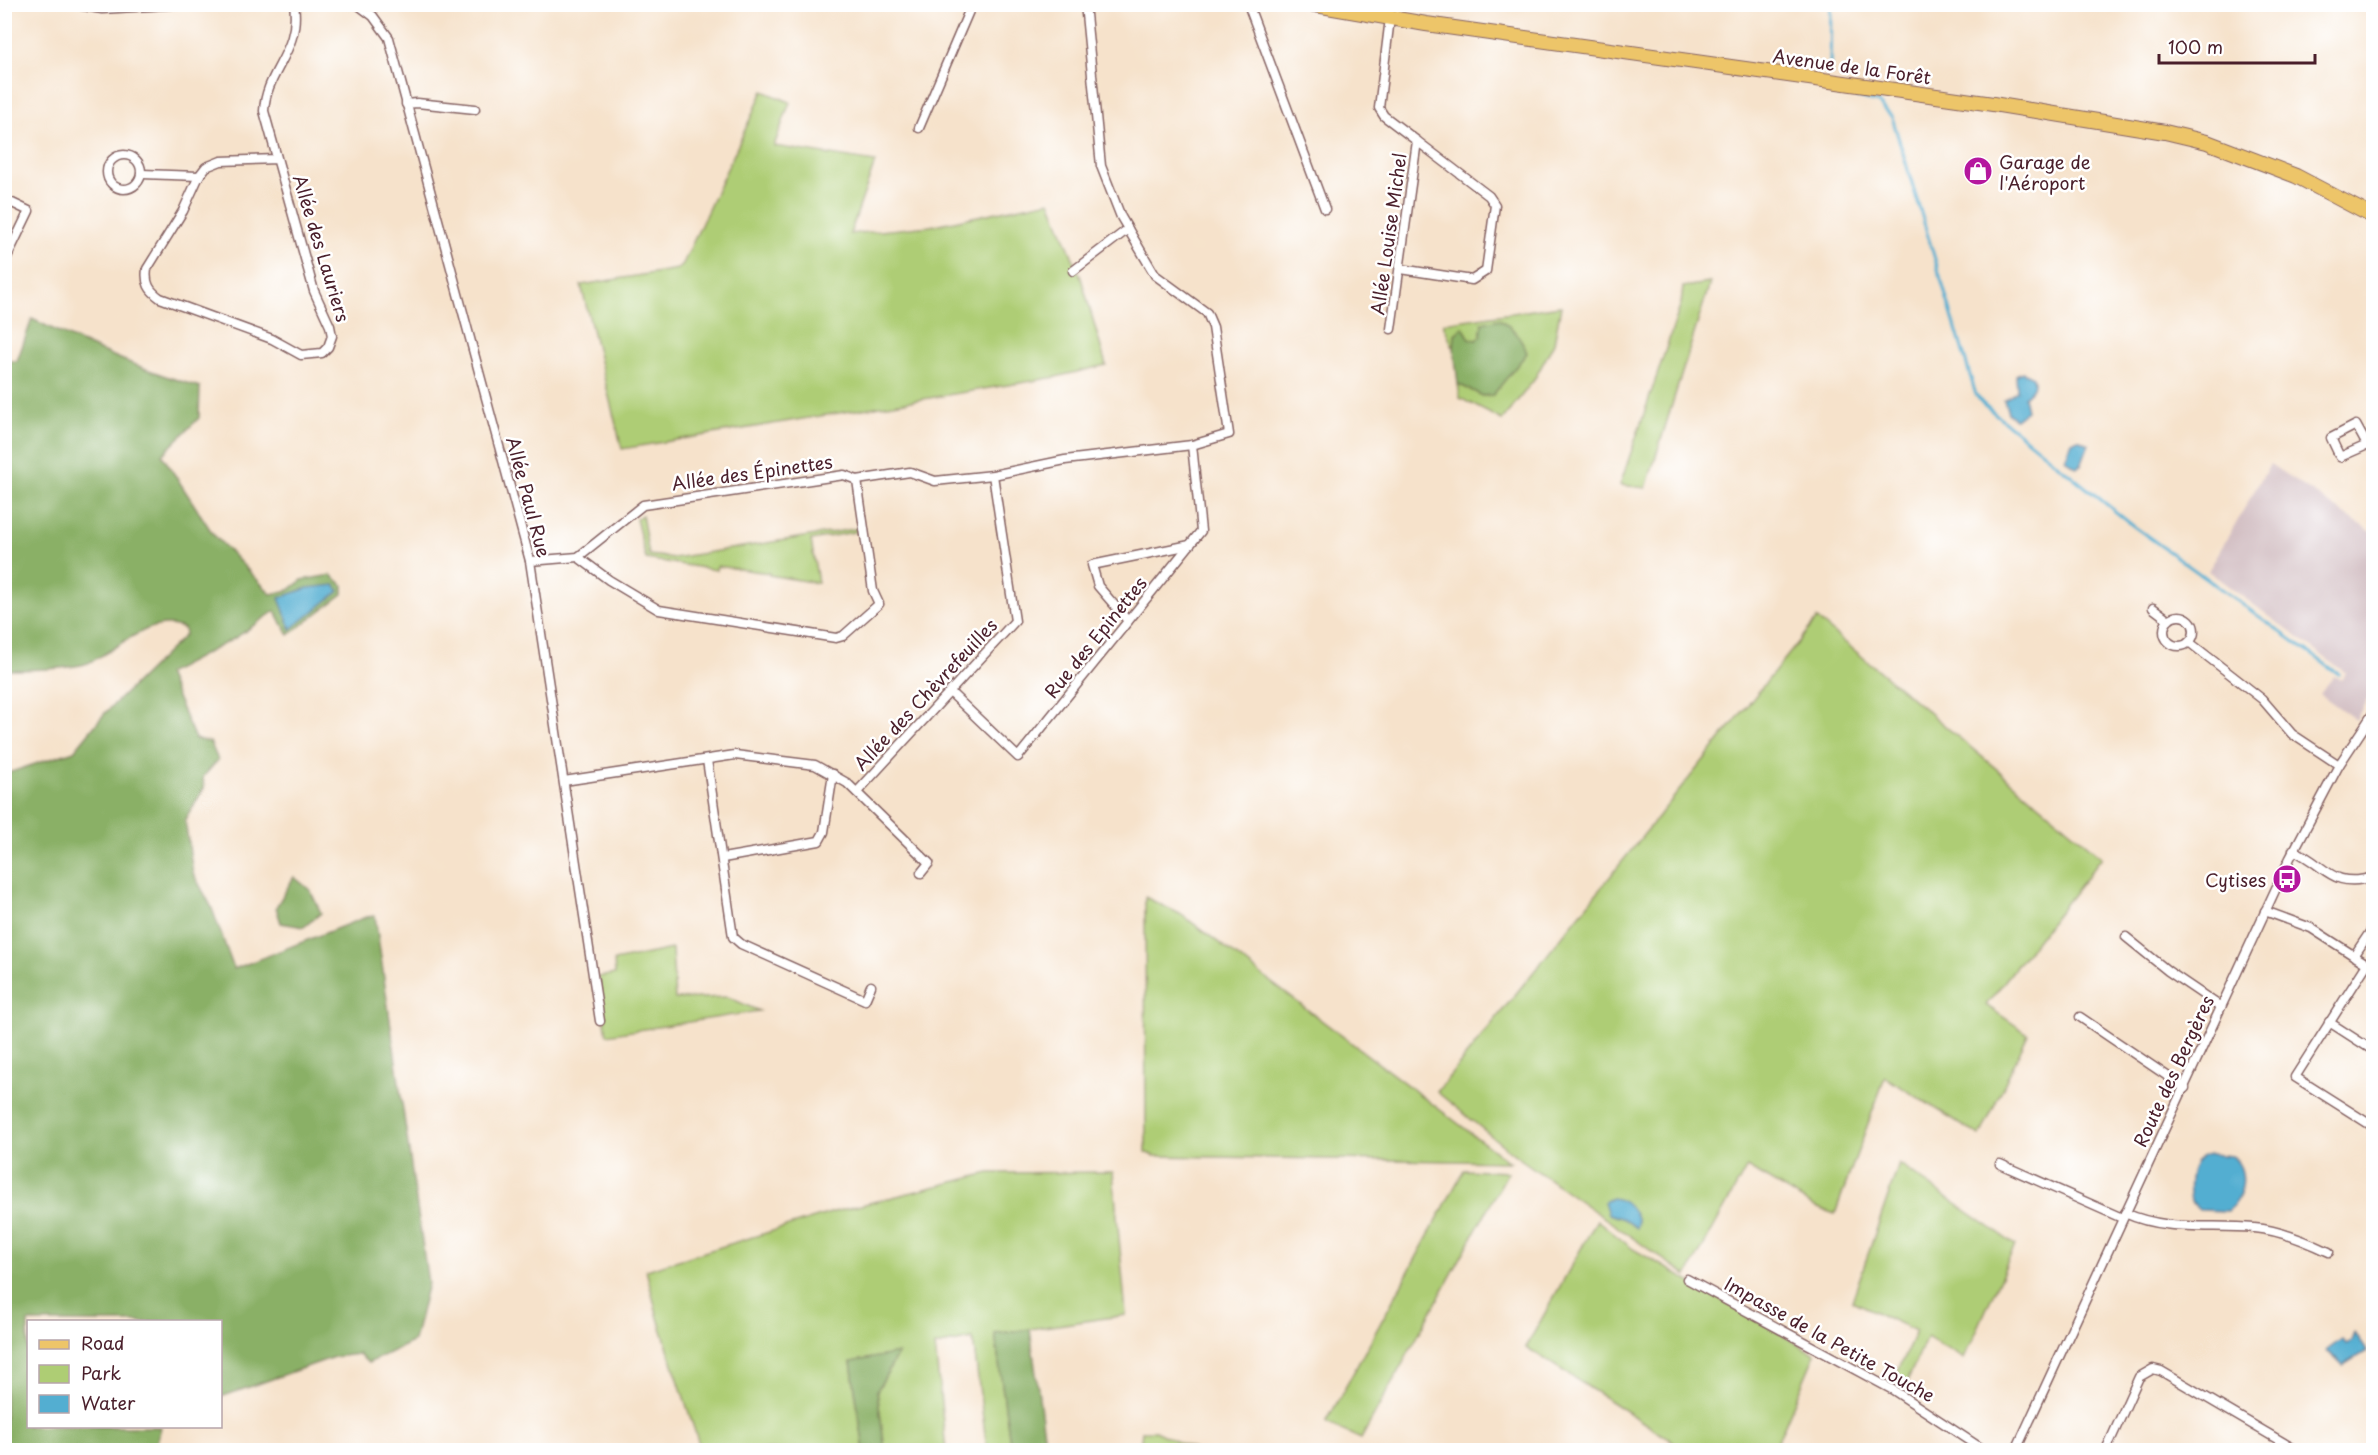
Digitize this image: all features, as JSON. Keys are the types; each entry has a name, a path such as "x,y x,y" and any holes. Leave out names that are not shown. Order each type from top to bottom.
{"main road":[{"name":"Avenue de la Forêt","path":"1310,4 1348,8 1390,18 1993,104 2165,132 2207,142 2296,176 2373,217"}],"street":[{"path":"70,4 102,9 183,4"},
{"name":"Allée des Lauriers","path":"277,159 221,161 206,167 199,176 183,211 147,269 146,280 152,292 160,298 272,339 302,355 311,356 322,353 328,347 332,336 314,291 264,111 264,97 293,40 296,18 294,4"},
{"name":"Allée Paul Rue","path":"357,4 373,16 388,38 530,561 600,1021"},
{"path":"919,128 972,4"},
{"path":"1073,271 1128,229 1101,166 1085,4"},
{"path":"1248,4 1325,209"},
{"name":"Allée Louise Michel","path":"1390,18 1379,108 1384,116 1417,141 1391,329"},
{"path":"406,104 475,109"},
{"path":"1401,269 1472,280 1480,277 1486,271 1495,205 1489,196 1417,141"},
{"path":"127,154 138,161 142,174 135,186 122,190 110,183 107,170 113,158 127,154"},
{"path":"142,174 199,176"},
{"path":"4,199 29,211 4,262"},
{"name":"Allée des Épinettes","path":"578,557 643,505 844,475 857,480 910,472 935,481 993,475 1065,460 1191,445 1229,434 1213,327 1207,313 1155,275 1128,229"},
{"name":"Rue des Epinettes","path":"950,692 1018,757 1201,531 1191,445"},
{"name":"Allée des Chèvrefeuilles","path":"857,792 1015,621 993,475"},
{"path":"530,561 578,557 609,580 659,610 836,638 843,636 879,604 873,591 857,480"},
{"path":"1128,621 1098,586 1092,564 1191,545"},
{"path":"2153,608 2169,620"},
{"path":"2176,616 2188,619 2194,630 2189,642 2179,646 2168,641 2164,629 2169,620 2176,616"},
{"path":"2189,642 2262,699 2292,735 2339,765"},
{"name":"Route des Bergères","path":"2016,1450 2293,850 2339,765 2372,716"},
{"path":"564,781 735,755 815,765 833,774 857,792 929,863 921,873"},
{"path":"707,760 733,937 741,944 865,1000 871,986"},
{"path":"723,858 819,840 824,832 833,774"},
{"path":"2293,850 2344,881 2356,882 2373,877"},
{"path":"2265,911 2311,928 2367,964 2295,1077 2373,1126"},
{"path":"2354,956 2373,927"},
{"path":"2126,937 2168,971 2221,1007"},
{"path":"2080,1017 2185,1088"},
{"path":"2329,1022 2373,1051"},
{"path":"2001,1164 2124,1215 2161,1224 2263,1229 2308,1242 2329,1252"},
{"name":"Impasse de la Petite Touche","path":"1688,1279 1887,1386 1984,1450"},
{"path":"2106,1450 2139,1377 2153,1369 2161,1371 2296,1450"}],"shaded area":[{"path":"2270,464 2373,533 2373,693 2367,699 2356,720 2320,694 2334,676 2341,680 2346,673 2208,571"}],"green space":[{"path":"763,91 790,102 774,146 875,162 850,234 930,226 1050,201 1081,278 1106,365 1056,377 622,449 581,285 678,269 682,266"},
{"path":"1710,283 1646,488 1620,485 1681,304 1683,287"},
{"path":"1561,306 1554,343 1534,380 1502,420 1460,398 1458,384 1483,396 1493,395 1481,330 1481,336 1477,340 1470,339 1463,328 1455,334 1454,350 1443,323"},
{"path":"32,319 115,357 200,387 199,418 162,455 213,534 271,594 289,590 302,580 331,575 343,585 343,594 289,635 275,611 235,638 167,674 195,739 210,742 218,760 203,777 204,788 185,820 193,873 211,906 234,969 366,917 375,916 428,1283 414,1341 368,1363 359,1354 334,1357 222,1397 222,1320 27,1320 27,1428 161,1428 155,1450 5,1450 5,774 74,751 105,713 185,635 184,629 172,625 159,626 146,629 88,663 35,670 5,670 4,361 17,361"},
{"path":"1499,319 1516,333 1527,353 1493,395 1483,396 1458,384 1454,350 1455,334 1463,327 1470,339 1477,340 1481,336 1482,323"},
{"path":"642,515 649,555 674,558 859,528 860,531 811,540 818,583 769,575 769,573 717,566 716,570 646,559 636,519"},
{"path":"1817,619 2102,857 1986,1005 2028,1034 1980,1136 1885,1077 1835,1214 1815,1207 1747,1167 1687,1276 1516,1156 1437,1092"},
{"path":"294,877 310,890 321,913 304,927 281,923 276,907"},
{"path":"1145,897 1182,915 1509,1162 1154,1156 1146,1152"},
{"path":"672,949 675,999 728,997 759,1011 607,1035 598,977 615,974 614,961"},
{"path":"1899,1164 2015,1245 1964,1359 1927,1337 1904,1388 1893,1381 1916,1331 1852,1301"},
{"path":"1464,1170 1508,1172 1361,1439 1326,1423"},
{"path":"1113,1172 1126,1315 995,1334 1011,1450 987,1450 973,1339 935,1346 946,1450 885,1450 877,1391 898,1354 851,1362 864,1450 701,1450 658,1318 646,1270 837,1211 989,1173"},
{"path":"1597,1220 1633,1249 1815,1354 1774,1450 1686,1450 1526,1347"},
{"path":"1030,1329 1046,1450 1011,1450 995,1334"},
{"path":"898,1353 877,1391 885,1450 864,1450 851,1362"},
{"path":"1142,1431 1155,1431 1195,1450 1140,1450"}],"water":[{"path":"2022,372 2033,377 2034,384 2024,397 2027,410 2015,419 2008,413 2004,400 2017,391 2016,375"},
{"path":"2078,439 2089,444 2081,465 2076,467 2065,459 2072,442"},
{"path":"335,585 339,591 291,629 279,598 308,588"},
{"path":"2210,1154 2232,1156 2241,1169 2241,1192 2228,1211 2199,1210 2191,1202 2191,1173 2197,1160"},
{"path":"1612,1198 1622,1201 1631,1208 1637,1218 1637,1228 1624,1219 1608,1214 1604,1202"},
{"path":"2355,1333 2367,1351 2343,1366 2327,1350 2342,1339 2346,1344 2352,1341"}],"waterway":[{"path":"1830,69 1831,4"},
{"path":"1855,97 1878,103 1892,117 1976,395 1982,403 2132,525 2339,674"}],"place":[{"name":"Garage de l'Aéroport","path":"1978,171"},
{"name":"Cytises","path":"2287,879"}]}
